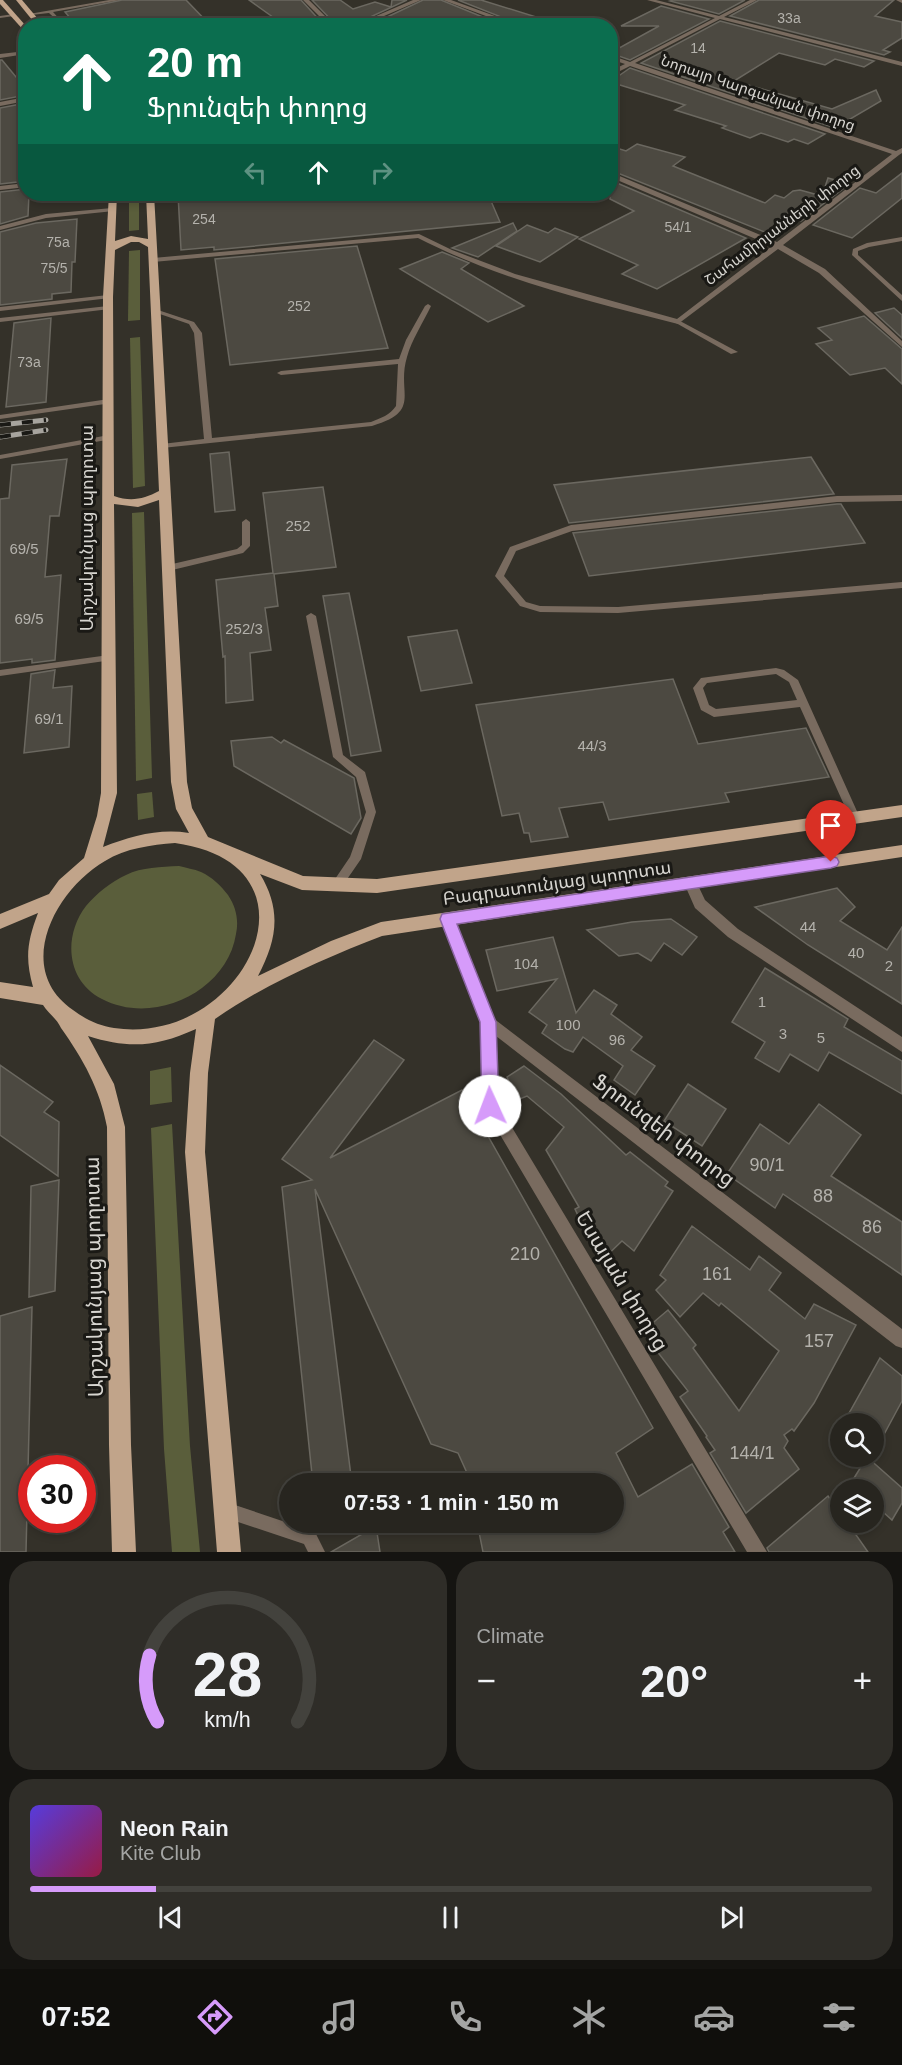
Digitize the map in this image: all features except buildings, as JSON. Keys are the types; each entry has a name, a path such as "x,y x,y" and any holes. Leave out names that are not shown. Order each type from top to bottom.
{"main road":[{"path":"0,0 18,22"},
{"path":"19,0 34,18"},
{"name":"Արշակունյաց պողոտա","path":"91,861 105,816 109,793 108,303 113,201"},
{"path":"150,201 179,782 184,809 202,841"},
{"path":"110,249 131,238 144,240 152,245"},
{"path":"109,498 123,504 137,505 153,500 165,492"},
{"name":"Բագրատունյաց պողոտա","path":"51,900 69,879 91,861 118,848 146,839 175,837 202,841 293,880 319,885 387,884 902,811"},
{"name":"Բագրատունյաց պողոտա","path":"231,998 338,946 381,929 902,851"},
{"path":"51,900 39,924 34,949 36,974 45,997 63,1016 87,1030 115,1037 147,1037 178,1030 207,1016 231,998 255,969 267,937 267,906 256,878 236,857"},
{"path":"0,922 51,900"},
{"path":"0,990 45,997"},
{"name":"Արշակունյաց պողոտա","path":"63,1016 90,1053 113,1101 116,1127 120,1445 124,1552"},
{"path":"207,1016 198,1083 195,1152 229,1552"}],"street":[{"path":"306,0 325,18"},
{"path":"374,18 418,0"},
{"path":"446,0 497,18"},
{"path":"650,0 902,64"},
{"path":"618,71 754,0"},
{"name":"Նորայր Կարգանյան փողոց","path":"618,60 899,152"},
{"name":"Շահամիրյանների փողոց","path":"678,322 899,152"},
{"path":"618,177 779,246 822,271 902,345"},
{"path":"153,260 419,236 446,251 508,274 678,322"},
{"path":"690,883 700,904 733,933 902,1045"},
{"path":"448,919 488,1022"},
{"name":"Ֆրունզեի փողոց","path":"488,1022 902,1340"},
{"name":"Եսայան փողոց","path":"488,1022 490,1106 758,1552"}],"lane":[{"path":"31,14 118,0"},
{"path":"50,10 57,18"},
{"path":"0,17 12,15"},
{"path":"0,56 18,53"},
{"path":"0,104 18,101"},
{"path":"0,188 18,186"},
{"path":"0,228 46,216 112,210"},
{"path":"902,239 867,245 855,250 855,255 902,299"},
{"path":"0,309 108,303"},
{"path":"0,320 108,303"},
{"path":"162,446 372,424 392,418 401,406 402,361 428,306"},
{"path":"156,311 192,323 198,333 207,441"},
{"path":"678,322 734,352"},
{"path":"282,373 402,361"},
{"path":"0,417 110,401"},
{"path":"0,457 109,437"},
{"path":"902,498 837,499 571,528 513,549 499,576 523,604 540,609 618,610 902,585"},
{"path":"168,568 240,551 246,546 246,522"},
{"path":"311,616 339,757 361,775 370,812 355,859 337,885"},
{"path":"0,673 109,658"},
{"path":"803,703 714,713 705,707 698,688 704,680 781,672 793,680 855,818"},
{"path":"226,1510 309,1538 317,1552"}],"green space":[{"path":"129,201 139,201 139,230 129,231"},
{"path":"140,250 140,320 128,321 129,251"},
{"path":"140,337 145,486 133,488 130,338"},
{"path":"144,512 152,778 136,781 132,513"},
{"path":"152,792 154,817 138,820 137,794"},
{"path":"179,866 209,876 231,900 237,924 230,955 203,987 185,998 164,1006 143,1008 122,1006 102,999 90,991 75,970 71,944 79,918 95,897 120,878 145,869"},
{"path":"171,1067 172,1102 150,1105 150,1071"},
{"path":"172,1124 190,1446 200,1552 172,1552 164,1449 151,1128"}],"railway":[{"path":"0,425 46,420"},
{"path":"0,437 46,430"}],"route":[{"path":"490,1106 488,1022 448,919 831,862"}]}
